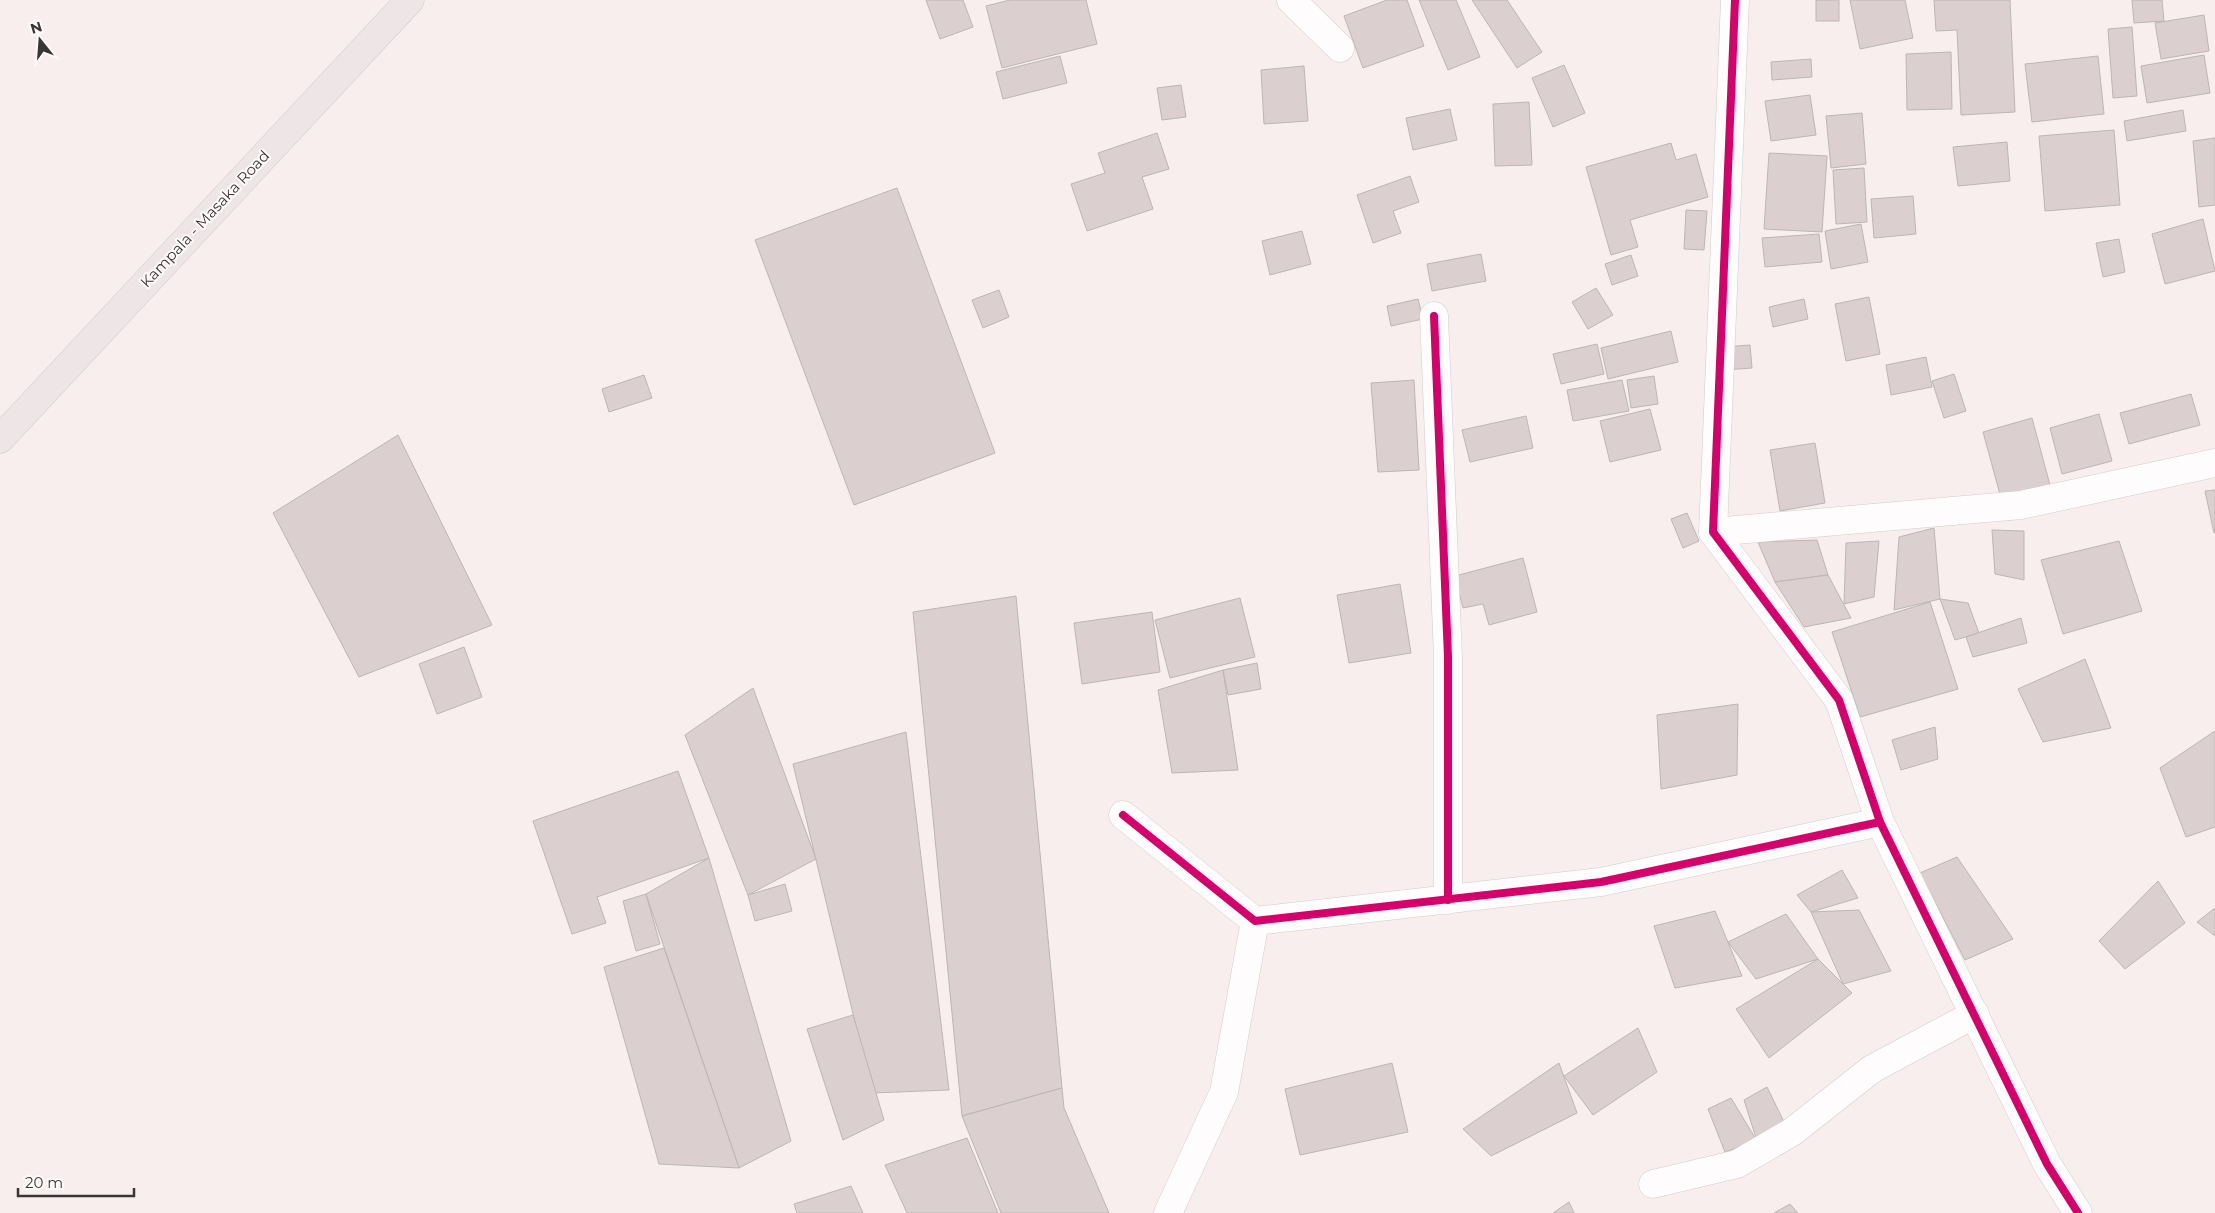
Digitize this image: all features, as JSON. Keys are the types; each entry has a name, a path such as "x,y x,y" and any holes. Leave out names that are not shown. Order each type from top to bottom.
{"main road":[{"name":"Kampala - Masaka Road","path":"0,439 410,0"}],"street":[{"path":"1290,0 1340,48"},
{"path":"1735,0 1713,532 1839,700 1880,822 2047,1164 2078,1213"},
{"path":"1434,316 1448,657 1448,900"},
{"path":"1713,532 2021,505 2215,464"},
{"path":"1123,816 1255,921 1601,882 1880,822"},
{"path":"1168,1213 1224,1092 1255,921"},
{"path":"1653,1184 1737,1164 1792,1132 1872,1069 1975,1014"}],"building":[{"path":"926,0 963,0 973,27 940,39"},
{"path":"1010,0 1086,0 1097,44 1002,68 986,6"},
{"path":"1387,0 1407,0 1424,46 1363,68 1344,16"},
{"path":"1419,0 1456,0 1480,57 1448,70"},
{"path":"1472,0 1507,0 1542,52 1517,68"},
{"path":"1816,0 1839,0 1839,21 1816,21"},
{"path":"1850,0 1905,0 1913,38 1860,49"},
{"path":"1934,0 2010,0 2015,112 1961,115 1957,30 1936,31"},
{"path":"2132,0 2162,0 2164,21 2134,23"},
{"path":"2204,15 2209,51 2161,59 2155,23"},
{"path":"2132,27 2137,96 2113,98 2108,29"},
{"path":"1951,52 1952,109 1907,110 1906,54"},
{"path":"2204,55 2210,93 2147,103 2141,66"},
{"path":"1060,56 1067,83 1003,99 996,72"},
{"path":"2098,56 2104,114 2032,122 2025,64"},
{"path":"1811,59 1812,77 1772,80 1771,62"},
{"path":"1564,65 1585,113 1553,127 1532,78"},
{"path":"1304,66 1308,121 1264,124 1261,70"},
{"path":"1181,85 1186,117 1162,120 1157,88"},
{"path":"1810,95 1816,135 1771,141 1765,101"},
{"path":"1529,102 1532,165 1495,166 1493,104"},
{"path":"1450,109 1457,140 1413,150 1406,118"},
{"path":"2183,110 2186,131 2127,141 2124,121"},
{"path":"1862,113 1866,164 1831,168 1826,116"},
{"path":"2114,130 2120,205 2045,211 2039,136"},
{"path":"1157,133 1169,169 1142,177 1153,209 1087,231 1071,184 1105,173 1098,153"},
{"path":"2215,138 2215,205 2199,207 2193,141"},
{"path":"2007,142 2010,181 1958,186 1953,147"},
{"path":"1671,143 1676,160 1696,154 1708,197 1630,220 1638,247 1611,255 1586,167"},
{"path":"1769,153 1827,156 1822,232 1764,229"},
{"path":"1864,168 1867,222 1836,224 1833,170"},
{"path":"1410,176 1419,202 1393,211 1401,233 1373,243 1357,195"},
{"path":"897,188 995,453 854,505 755,240"},
{"path":"1913,196 1916,234 1874,238 1871,199"},
{"path":"1686,210 1707,211 1704,250 1684,249"},
{"path":"2203,219 2215,271 2165,284 2152,234"},
{"path":"1861,224 1868,262 1831,269 1825,231"},
{"path":"1302,231 1311,264 1270,275 1262,241"},
{"path":"1819,234 1822,262 1765,267 1762,238"},
{"path":"2119,239 2125,272 2103,277 2096,243"},
{"path":"1481,254 1486,281 1432,291 1427,264"},
{"path":"1631,255 1638,276 1612,285 1605,264"},
{"path":"1596,288 1613,315 1588,329 1572,302"},
{"path":"999,290 1009,317 983,328 972,300"},
{"path":"1869,297 1880,354 1846,361 1835,304"},
{"path":"1418,299 1423,319 1391,326 1387,306"},
{"path":"1804,299 1808,319 1773,327 1769,307"},
{"path":"1671,331 1678,362 1608,379 1601,348"},
{"path":"1597,344 1604,374 1561,384 1553,354"},
{"path":"1750,345 1752,368 1725,370 1723,347"},
{"path":"1926,357 1932,387 1891,395 1886,365"},
{"path":"1954,374 1966,411 1944,418 1932,381"},
{"path":"644,375 652,398 609,412 602,389"},
{"path":"1654,376 1658,404 1631,408 1627,380"},
{"path":"1414,380 1419,470 1378,472 1371,383"},
{"path":"1622,380 1629,411 1573,421 1567,390"},
{"path":"2191,394 2200,425 2129,444 2120,413"},
{"path":"1650,409 1661,450 1610,462 1600,421"},
{"path":"2099,414 2112,461 2062,474 2050,428"},
{"path":"1526,416 1533,448 1470,462 1462,430"},
{"path":"2032,418 2050,485 2001,498 1983,432"},
{"path":"398,435 492,625 359,677 273,513"},
{"path":"1815,443 1825,503 1780,511 1770,450"},
{"path":"2215,490 2215,533 2214,533 2205,491"},
{"path":"1687,513 1699,541 1683,548 1671,519"},
{"path":"1934,528 1940,599 1894,610 1899,537"},
{"path":"1992,530 2024,531 2024,580 1995,574"},
{"path":"1817,540 1828,575 1775,582 1758,542"},
{"path":"1879,541 1874,597 1844,604 1846,543"},
{"path":"2119,541 2142,611 2063,634 2041,560"},
{"path":"1523,558 1537,612 1489,625 1483,604 1463,608 1455,576"},
{"path":"1828,575 1851,618 1804,627 1775,582"},
{"path":"1400,584 1411,653 1349,663 1337,595"},
{"path":"1016,596 1062,1088 962,1116 913,612"},
{"path":"1240,598 1255,657 1170,678 1155,620"},
{"path":"1940,599 1968,603 1979,633 1955,640"},
{"path":"1930,602 1958,689 1860,717 1832,632"},
{"path":"1152,612 1160,672 1082,684 1074,623"},
{"path":"2021,618 2027,643 1973,657 1966,637"},
{"path":"464,647 482,697 437,714 419,664"},
{"path":"2085,659 2111,728 2043,742 2018,689"},
{"path":"1257,663 1261,689 1228,695 1223,670"},
{"path":"1223,670 1238,770 1172,773 1158,690"},
{"path":"753,688 816,859 748,895 685,735"},
{"path":"1738,704 1737,775 1661,789 1657,715"},
{"path":"1935,727 1938,759 1901,770 1892,740"},
{"path":"2215,731 2215,827 2186,837 2160,768"},
{"path":"906,732 949,1090 872,1093 793,764"},
{"path":"678,771 709,858 597,897 606,923 572,934 533,821"},
{"path":"1957,857 2013,939 1965,960 1920,873"},
{"path":"709,858 791,1141 739,1168 646,894"},
{"path":"1842,870 1858,898 1811,912 1797,895"},
{"path":"2158,881 2185,923 2125,969 2099,941"},
{"path":"785,884 792,911 755,921 748,895"},
{"path":"646,894 660,944 636,951 623,901"},
{"path":"2215,908 2215,936 2197,922"},
{"path":"1859,910 1891,971 1843,984 1811,912"},
{"path":"1715,911 1742,976 1675,988 1654,926"},
{"path":"1786,914 1818,959 1756,979 1728,942"},
{"path":"664,948 739,1168 659,1164 604,967"},
{"path":"1818,959 1852,993 1769,1058 1736,1009"},
{"path":"853,1015 884,1120 843,1140 807,1029"},
{"path":"1638,1028 1657,1072 1593,1115 1564,1076"},
{"path":"1392,1063 1408,1132 1300,1155 1285,1089"},
{"path":"1559,1063 1577,1113 1491,1156 1463,1129"},
{"path":"1767,1087 1784,1122 1757,1141 1744,1100"},
{"path":"1062,1088 1064,1108 1109,1213 1001,1213 962,1116"},
{"path":"1731,1098 1757,1141 1725,1152 1708,1109"},
{"path":"967,1138 998,1213 907,1213 885,1165"},
{"path":"851,1186 863,1213 797,1213 794,1204"},
{"path":"1569,1202 1574,1213 1553,1213"},
{"path":"1790,1204 1798,1213 1774,1213"}],"cycle path":[{"path":"1735,0 1713,532 1839,700 1880,822 2047,1164 2078,1213"},
{"path":"1434,316 1448,657 1448,900"},
{"path":"1123,815 1255,921 1601,882 1880,822"}]}
